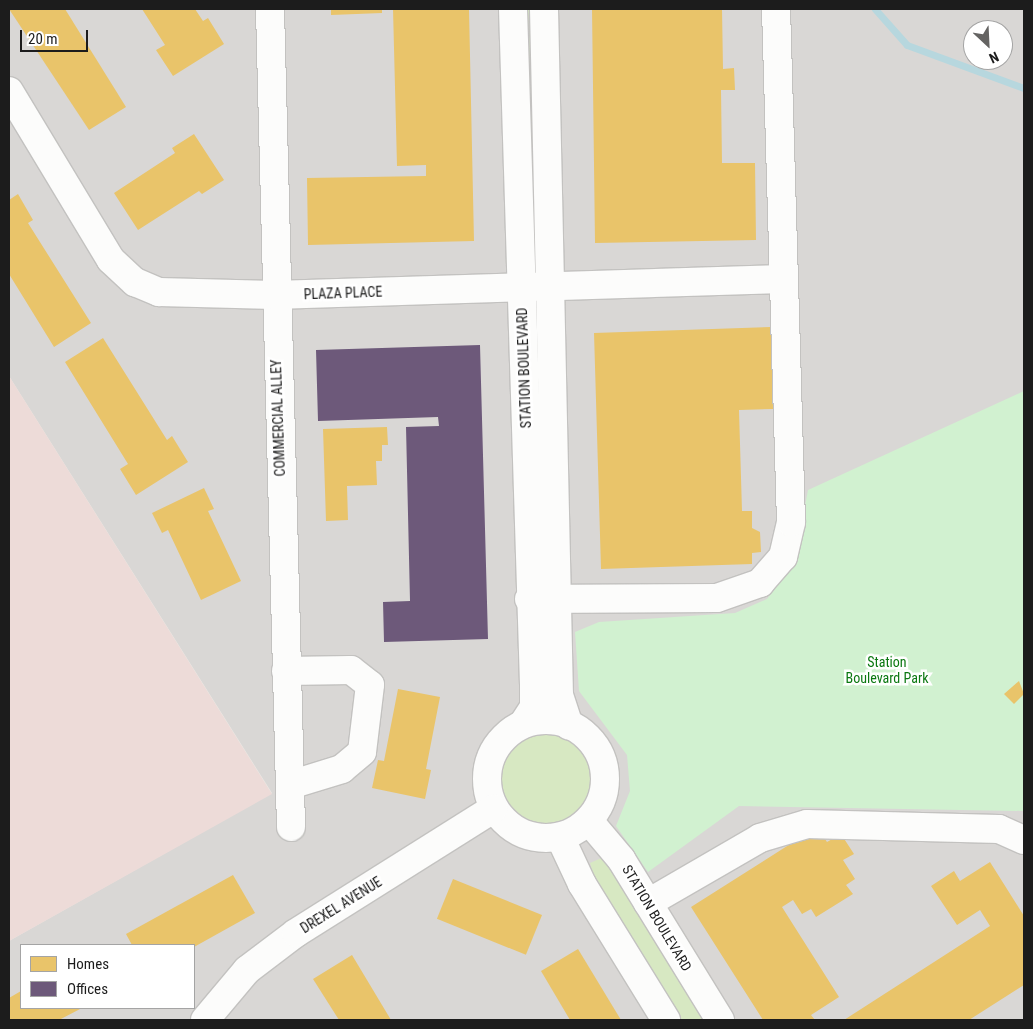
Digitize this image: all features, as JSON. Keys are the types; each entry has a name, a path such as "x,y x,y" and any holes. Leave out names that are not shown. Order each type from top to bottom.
{"street":[{"name":"COMMERCIAL ALLEY","path":"270,9 274,295 291,827"},
{"name":"STATION BOULEVARD","path":"514,9 529,599 534,707 524,724"},
{"name":"STATION BOULEVARD","path":"544,9 556,484 559,695 570,725"},
{"path":"529,599 717,598 739,594 773,573 788,542 790,522 776,9"},
{"path":"515,82 546,82"},
{"name":"PLAZA PLACE","path":"9,91 111,260 135,282 159,292 193,296 274,295 550,288 783,279"},
{"path":"527,484 556,484"},
{"path":"286,672 351,670 370,685 362,752 342,770 290,785"},
{"path":"554,720 570,725 598,750 604,768 600,805 588,821 560,837 522,834 493,809 487,793 489,760 497,744 524,724 554,720"},
{"name":"DREXEL AVENUE","path":"205,1020 247,970 296,933 493,809"},
{"name":"STATION BOULEVARD","path":"588,821 621,859 720,1020"},
{"path":"648,903 760,838 807,824 999,829 1024,840"},
{"path":"560,837 582,884 666,1020"}],"shaded area":[{"path":"9,9 1024,9 1024,1020 9,1020 9,941 272,793 9,376"},
{"path":"9,376 272,794 9,941"}],"green space":[{"path":"521,9 536,9 535,64 525,64"},
{"name":"Station Boulevard Park","path":"1024,391 1024,811 739,806 648,872 616,826 630,791 627,755 579,691 575,632 599,622 735,613 767,599 794,562 808,490"},
{"path":"548,734 566,738 581,748 591,763 595,781 591,799 581,814 566,824 548,828 530,824 515,814 505,799 501,781 505,763 515,748 530,738"},
{"path":"606,856 710,1020 682,1020 596,883 590,863"}],"building: Homes":[{"path":"9,9 65,9 126,107 89,130"},
{"path":"142,9 195,9 203,21 208,18 224,44 173,76 156,50 165,45"},
{"path":"331,9 382,9 382,13 331,15"},
{"path":"393,9 469,9 474,241 308,245 307,178 426,176 426,165 397,166"},
{"path":"592,9 722,9 723,69 734,68 735,90 721,90 722,163 755,163 756,240 595,243"},
{"path":"194,134 224,180 202,194 199,191 138,230 114,193 175,153 172,148"},
{"path":"18,194 33,220 28,223 91,323 54,347 9,274 9,200"},
{"path":"771,327 773,409 739,410 742,511 752,511 752,528 760,532 761,552 752,553 752,564 601,569 594,333"},
{"path":"103,338 167,440 172,436 188,462 136,495 120,469 128,464 65,362"},
{"path":"387,427 388,445 382,445 382,461 376,461 377,485 347,486 348,520 326,521 323,429"},
{"path":"204,488 214,509 208,511 241,581 201,600 168,530 162,533 152,513"},
{"path":"1019,681 1024,694 1014,704 1004,694"},
{"path":"398,689 440,697 426,769 431,770 425,799 372,788 378,760 384,761"},
{"path":"817,827 827,842 841,834 854,854 843,860 855,879 846,885 853,894 816,917 811,909 802,914 793,900 782,907 839,997 811,1015 815,1020 763,1020 691,907"},
{"path":"990,862 1024,916 1024,985 969,1020 844,1020 990,926 980,910 957,925 931,886 954,871 960,881"},
{"path":"233,875 255,913 195,946 195,944 131,944 126,934"},
{"path":"453,879 542,915 526,955 437,919"},
{"path":"578,949 621,1020 570,1020 541,971"},
{"path":"352,955 391,1020 339,1020 313,979"},
{"path":"20,992 20,1009 80,1009 59,1020 9,1020 9,998"}],"building: Offices":[{"path":"480,345 488,639 384,642 383,602 410,601 406,427 439,426 438,417 318,421 316,350"}],"waterway":[{"path":"875,9 907,45 1024,88"}]}
